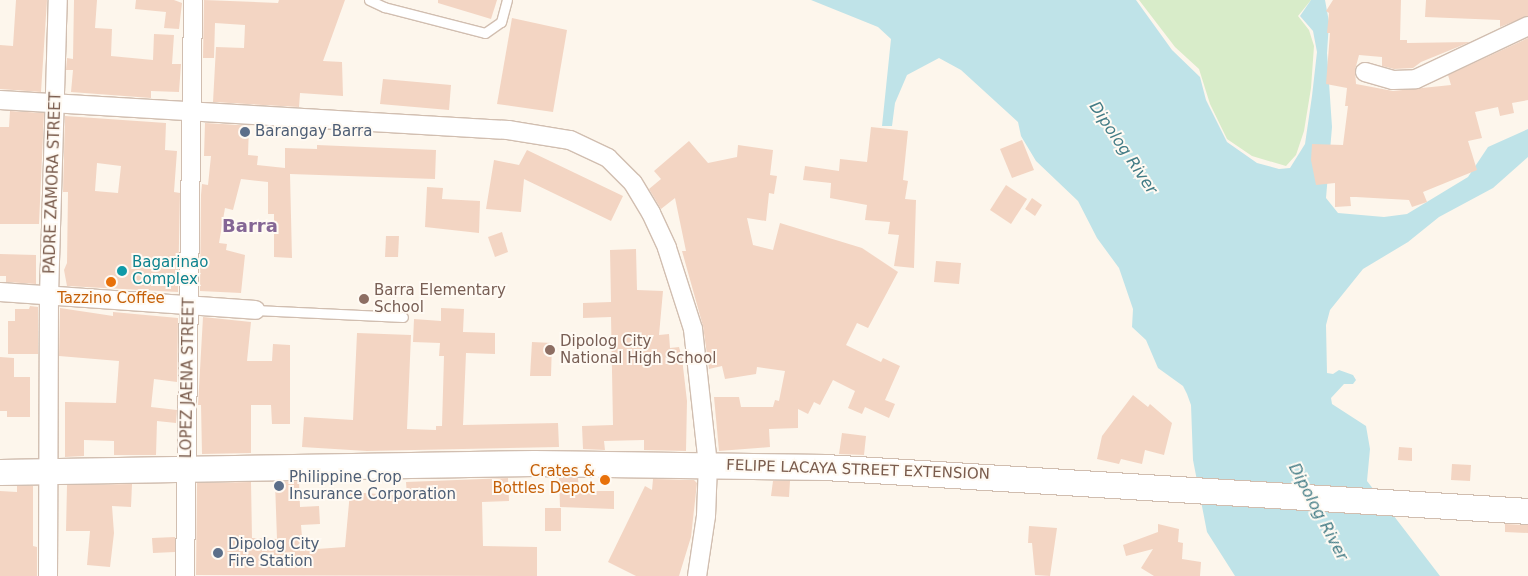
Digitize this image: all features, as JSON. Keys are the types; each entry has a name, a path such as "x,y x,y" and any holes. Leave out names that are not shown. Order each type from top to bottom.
{"main road":[{"name":"FELIPE LACAYA STREET EXTENSION","path":"0,472 708,464 943,472 1528,511"}],"street":[{"name":"PADRE ZAMORA STREET","path":"48,576 49,295 58,0"},
{"name":"LOPEZ JAENA STREET","path":"185,576 192,0"},
{"path":"1364,72 1393,80 1416,79 1528,26"},
{"path":"0,100 551,135 590,147 608,158 633,184 667,248 681,288 694,338 708,464 706,516 696,576"},
{"path":"0,292 189,307 255,310"}],"lane":[{"path":"369,0 384,8 485,33 501,22 507,0"},
{"path":"255,310 403,318"}],"green space":[{"path":"1139,0 1311,0 1298,16 1309,30 1314,46 1311,88 1304,131 1296,155 1286,166 1252,156 1227,139 1210,104 1199,69 1175,47"}],"water":[{"name":"Dipolog River","path":"811,0 1136,0 1172,50 1200,77 1206,100 1227,142 1257,163 1279,169 1290,168 1305,144 1312,96 1317,52 1313,31 1300,16 1311,0 1325,0 1329,22 1327,53 1332,127 1326,198 1338,213 1384,217 1407,214 1468,177 1488,147 1528,129 1528,157 1493,188 1439,217 1408,242 1363,269 1330,310 1326,325 1327,373 1333,374 1339,370 1353,375 1356,380 1353,384 1344,384 1331,398 1332,404 1366,426 1370,449 1367,481 1440,576 1235,576 1207,532 1193,460 1191,405 1187,394 1183,386 1158,368 1146,340 1132,327 1133,309 1119,268 1097,238 1078,201 1036,161 1021,136 1018,122 961,70 939,58 907,75 895,103 892,126 882,126 891,39 878,27"}],"building":[{"path":"16,0 47,0 41,92 0,89 0,45 13,46"},
{"path":"74,0 97,0 95,28 112,29 111,56 153,60 154,34 174,35 172,64 181,64 179,92 151,91 151,98 71,92 73,70 66,70 67,58 73,59"},
{"path":"136,0 174,0 182,3 179,29 164,28 166,12 135,9"},
{"path":"204,0 278,3 279,0 345,0 323,61 342,62 343,96 300,93 299,107 213,102 216,47 244,48 245,25 215,23 214,58 203,58"},
{"path":"438,0 497,0 491,19 438,3"},
{"path":"1333,0 1401,0 1400,40 1407,40 1407,43 1470,42 1421,62 1413,68 1394,69 1382,66 1382,57 1359,55 1355,70 1356,84 1393,91 1451,85 1448,75 1528,38 1528,100 1512,103 1514,113 1500,116 1498,107 1475,112 1482,138 1468,141 1477,170 1423,192 1427,202 1412,207 1409,200 1350,197 1351,206 1335,207 1335,183 1316,185 1311,160 1312,144 1343,145 1348,106 1345,106 1347,88 1326,84 1330,33 1327,33 1329,13 1326,11"},
{"path":"1426,0 1528,0 1528,16 1500,27 1500,20 1425,17"},
{"path":"512,18 567,30 553,112 497,104"},
{"path":"383,79 451,85 449,110 380,104"},
{"path":"10,111 44,113 39,224 0,224 0,127 9,127"},
{"path":"65,116 166,123 165,150 177,151 174,192 180,193 178,292 67,286 64,270 67,263 68,192 63,192","holes":["97,163 121,166 118,193 95,191"]},
{"path":"205,123 255,126 249,126 248,155 258,156 257,165 285,168 285,148 317,149 317,145 436,150 435,179 290,174 292,258 274,257 274,214 268,214 268,182 241,179 233,210 225,208 219,243 227,244 226,250 245,255 241,293 200,291 201,195 202,184 208,185 211,156 204,156"},
{"path":"871,127 908,131 903,180 908,181 905,199 916,200 914,268 894,266 899,235 888,234 890,222 865,220 867,205 830,198 831,183 803,180 805,166 839,171 840,159 867,162"},
{"path":"1022,140 1034,170 1012,178 1000,149"},
{"path":"689,141 708,163 737,157 738,145 773,150 770,175 777,176 774,194 769,193 766,221 747,218 753,245 773,250 780,223 862,248 898,272 868,328 857,323 846,345 881,362 883,358 900,366 885,400 895,404 889,418 865,407 862,414 848,408 855,391 833,380 820,405 814,402 808,414 798,409 798,428 769,429 770,447 719,451 714,397 739,397 741,407 773,407 775,400 779,401 785,371 757,367 756,374 725,379 722,366 709,369 703,326 682,251 686,251 675,198 661,209 649,189 661,179 654,171"},
{"path":"527,150 623,196 611,221 524,179 521,212 486,209 494,160 519,165"},
{"path":"1006,185 1027,199 1011,224 990,210"},
{"path":"427,187 443,188 442,199 480,201 479,233 425,227"},
{"path":"1032,198 1042,205 1035,216 1025,209"},
{"path":"502,232 508,252 495,257 488,237"},
{"path":"386,236 399,236 398,257 385,257"},
{"path":"636,249 637,290 663,291 659,335 669,334 670,348 679,347 682,358 687,401 686,451 644,450 644,440 604,441 605,450 583,449 582,426 613,425 611,317 583,318 583,303 611,302 610,250"},
{"path":"0,254 36,255 36,284 6,282 6,276 0,276"},
{"path":"936,261 961,263 959,284 934,282"},
{"path":"30,306 38,307 38,354 8,354 8,321 15,321 15,309 29,309"},
{"path":"60,308 113,316 113,312 178,318 177,382 154,379 151,407 177,410 176,423 157,421 156,455 114,455 114,441 84,440 84,456 65,457 65,402 116,403 119,361 59,356"},
{"path":"441,308 464,309 463,332 495,333 495,354 466,353 463,425 558,423 559,447 367,451 302,447 304,417 353,420 357,333 411,335 407,429 436,430 436,426 442,426 444,356 439,356 440,343 413,342 414,319 441,321"},
{"path":"203,317 251,322 247,361 272,361 273,344 290,345 290,424 272,424 271,405 251,405 251,453 202,454 201,405 198,405"},
{"path":"532,342 552,343 551,376 530,376"},
{"path":"0,357 14,358 14,377 30,377 30,417 7,417 7,411 0,411"},
{"path":"1133,395 1148,407 1150,404 1172,423 1164,455 1145,450 1142,464 1121,459 1119,464 1097,459 1102,436"},
{"path":"842,433 866,436 864,455 839,454"},
{"path":"1399,447 1412,448 1412,461 1398,460"},
{"path":"1452,464 1471,465 1470,481 1451,480"},
{"path":"508,478 509,501 482,502 483,546 537,547 537,576 196,575 197,483 251,482 252,538 277,539 275,482 299,481 300,507 319,506 320,524 301,525 303,550 345,547 350,492 407,496 406,482"},
{"path":"559,478 578,478 579,491 614,491 614,509 560,507"},
{"path":"653,479 694,480 697,483 691,537 679,576 636,576 608,562 645,486 652,490"},
{"path":"773,481 790,481 789,497 771,496"},
{"path":"132,484 131,507 112,506 114,533 110,567 87,565 90,531 66,531 67,485"},
{"path":"17,486 33,486 33,546 37,547 37,576 0,576 0,491 17,492"},
{"path":"545,508 561,508 561,531 545,531"},
{"path":"1158,524 1179,529 1178,542 1183,543 1182,559 1201,562 1200,576 1154,576 1141,568 1153,549 1126,556 1123,545 1158,532"},
{"path":"1505,524 1528,525 1528,533 1505,532"},
{"path":"1029,526 1057,528 1050,576 1035,575 1032,543 1028,543"},
{"path":"175,537 175,552 153,553 152,538"}],"place":[{"name":"Barangay Barra","path":"245,132"},
{"name":"Bagarinao Complex","path":"122,271"},
{"name":"Tazzino Coffee","path":"111,282"},
{"name":"Barra Elementary School","path":"364,299"},
{"name":"Dipolog City National High School","path":"550,350"},
{"name":"Crates & Bottles Depot","path":"605,480"},
{"name":"Philippine Crop Insurance Corporation","path":"279,486"},
{"name":"Dipolog City Fire Station","path":"218,553"}],"district":[{"name":"Barra","path":"250,226"}]}
